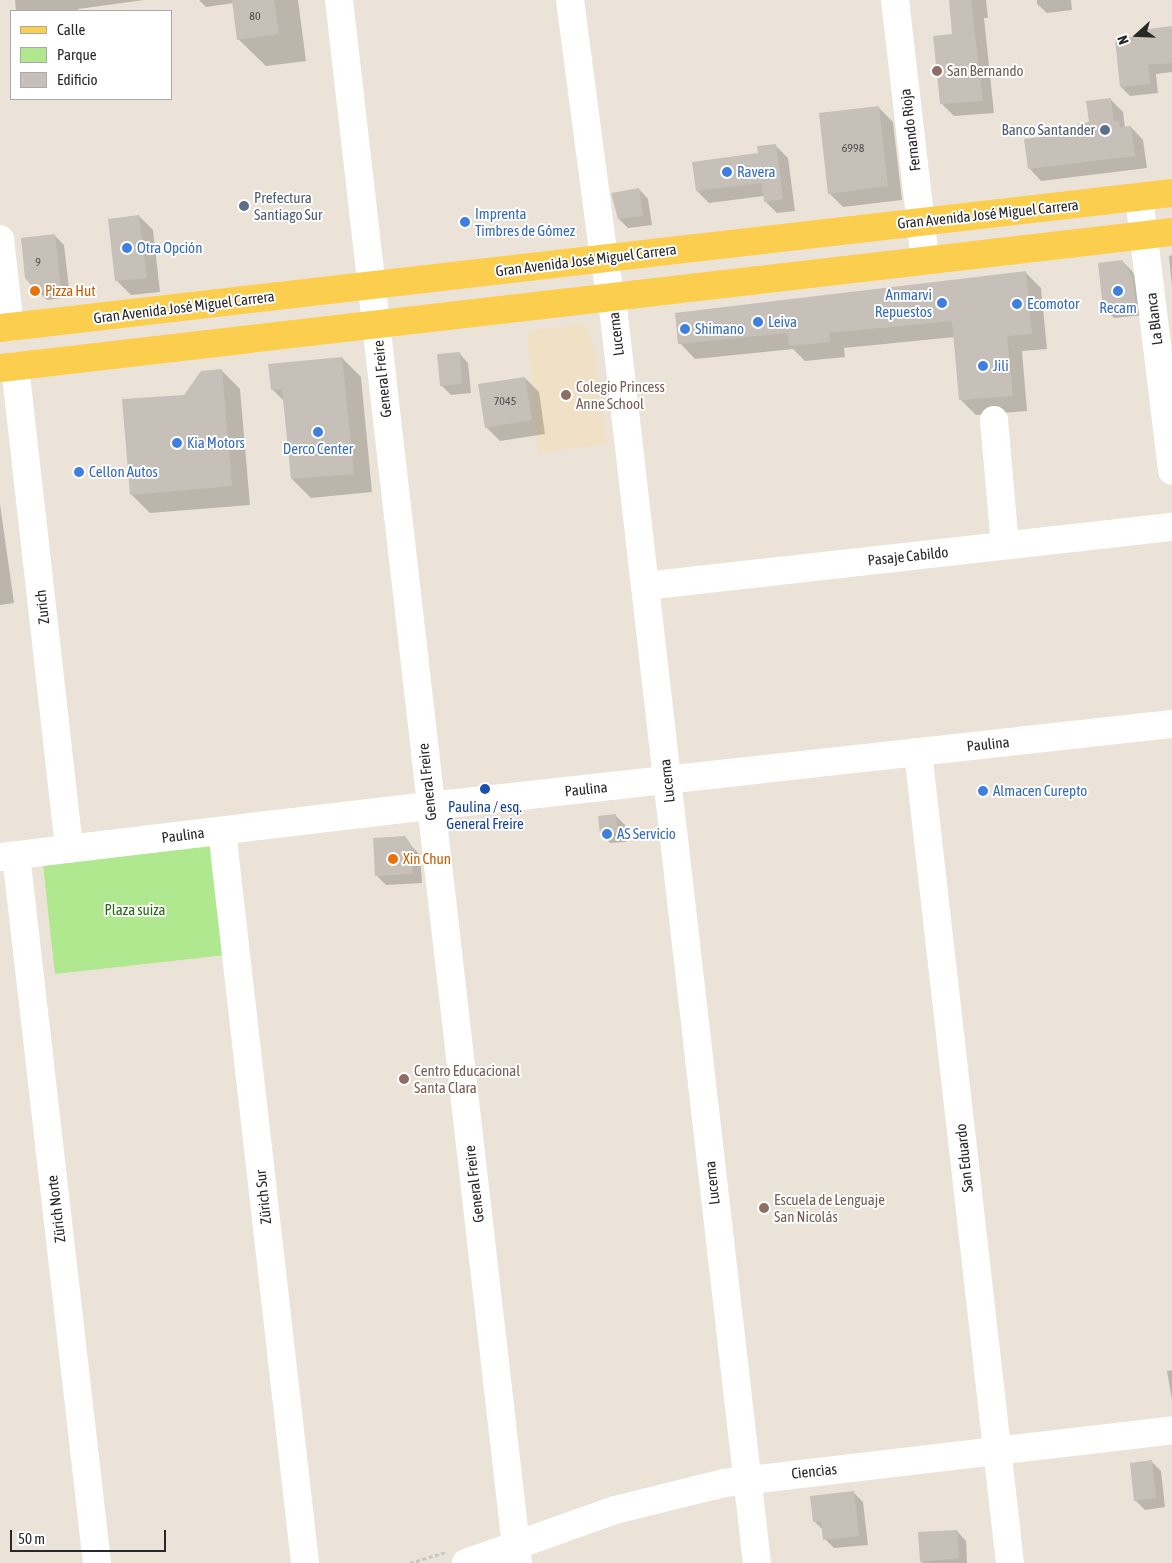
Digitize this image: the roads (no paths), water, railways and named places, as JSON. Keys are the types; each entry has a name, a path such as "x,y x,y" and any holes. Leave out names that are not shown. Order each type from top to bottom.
{"main road":[{"name":"Gran Avenida José Miguel Carrera","path":"5,328 371,284 1172,193"},
{"path":"7,367 1172,232"}],"street":[{"name":"General Freire","path":"339,0 517,1554"},
{"name":"Lucerna","path":"570,0 604,258 612,297 757,1563"},
{"name":"Fernando Rioja","path":"895,0 925,260"},
{"name":"La Blanca","path":"1139,197 1172,470"},
{"path":"0,239 5,328"},
{"name":"Zurich","path":"7,367 69,849"},
{"path":"994,420 1005,546"},
{"name":"Pasaje Cabildo","path":"645,586 1172,527"},
{"name":"Paulina","path":"8,856 430,806 1172,724"},
{"name":"San Eduardo","path":"918,752 1010,1563"},
{"name":"Zürich Sur","path":"222,831 305,1563"},
{"name":"Zürich Norte","path":"8,856 97,1563"},
{"name":"Ciencias","path":"466,1563 517,1554 632,1506 692,1489 747,1479 1172,1430"}],"place":[{"name":"San Bernando","path":"937,71"},
{"name":"Banco Santander","path":"1105,130"},
{"name":"Ravera","path":"727,172"},
{"name":"Prefectura Santiago Sur","path":"244,206"},
{"name":"Imprenta Timbres de Gómez","path":"465,222"},
{"name":"Otra Opción","path":"127,248"},
{"name":"Pizza Hut","path":"35,291"},
{"name":"Recam","path":"1118,291"},
{"name":"Anmarvi Repuestos","path":"942,303"},
{"name":"Ecomotor","path":"1017,304"},
{"name":"Leiva","path":"758,322"},
{"name":"Shimano","path":"685,329"},
{"name":"Jili","path":"983,366"},
{"name":"Colegio Princess Anne School","path":"566,395"},
{"name":"Derco Center","path":"318,432"},
{"name":"Kia Motors","path":"177,443"},
{"name":"Cellon Autos","path":"79,472"},
{"name":"Paulina / esq. General Freire","path":"485,789"},
{"name":"Almacen Curepto","path":"983,791"},
{"name":"AS Servicio","path":"607,834"},
{"name":"Xin Chun","path":"393,859"},
{"name":"Centro Educacional Santa Clara","path":"404,1079"},
{"name":"Escuela de Lenguaje San Nicolás","path":"764,1208"}],"park label":[{"name":"Plaza suiza","path":"135,910"}]}
